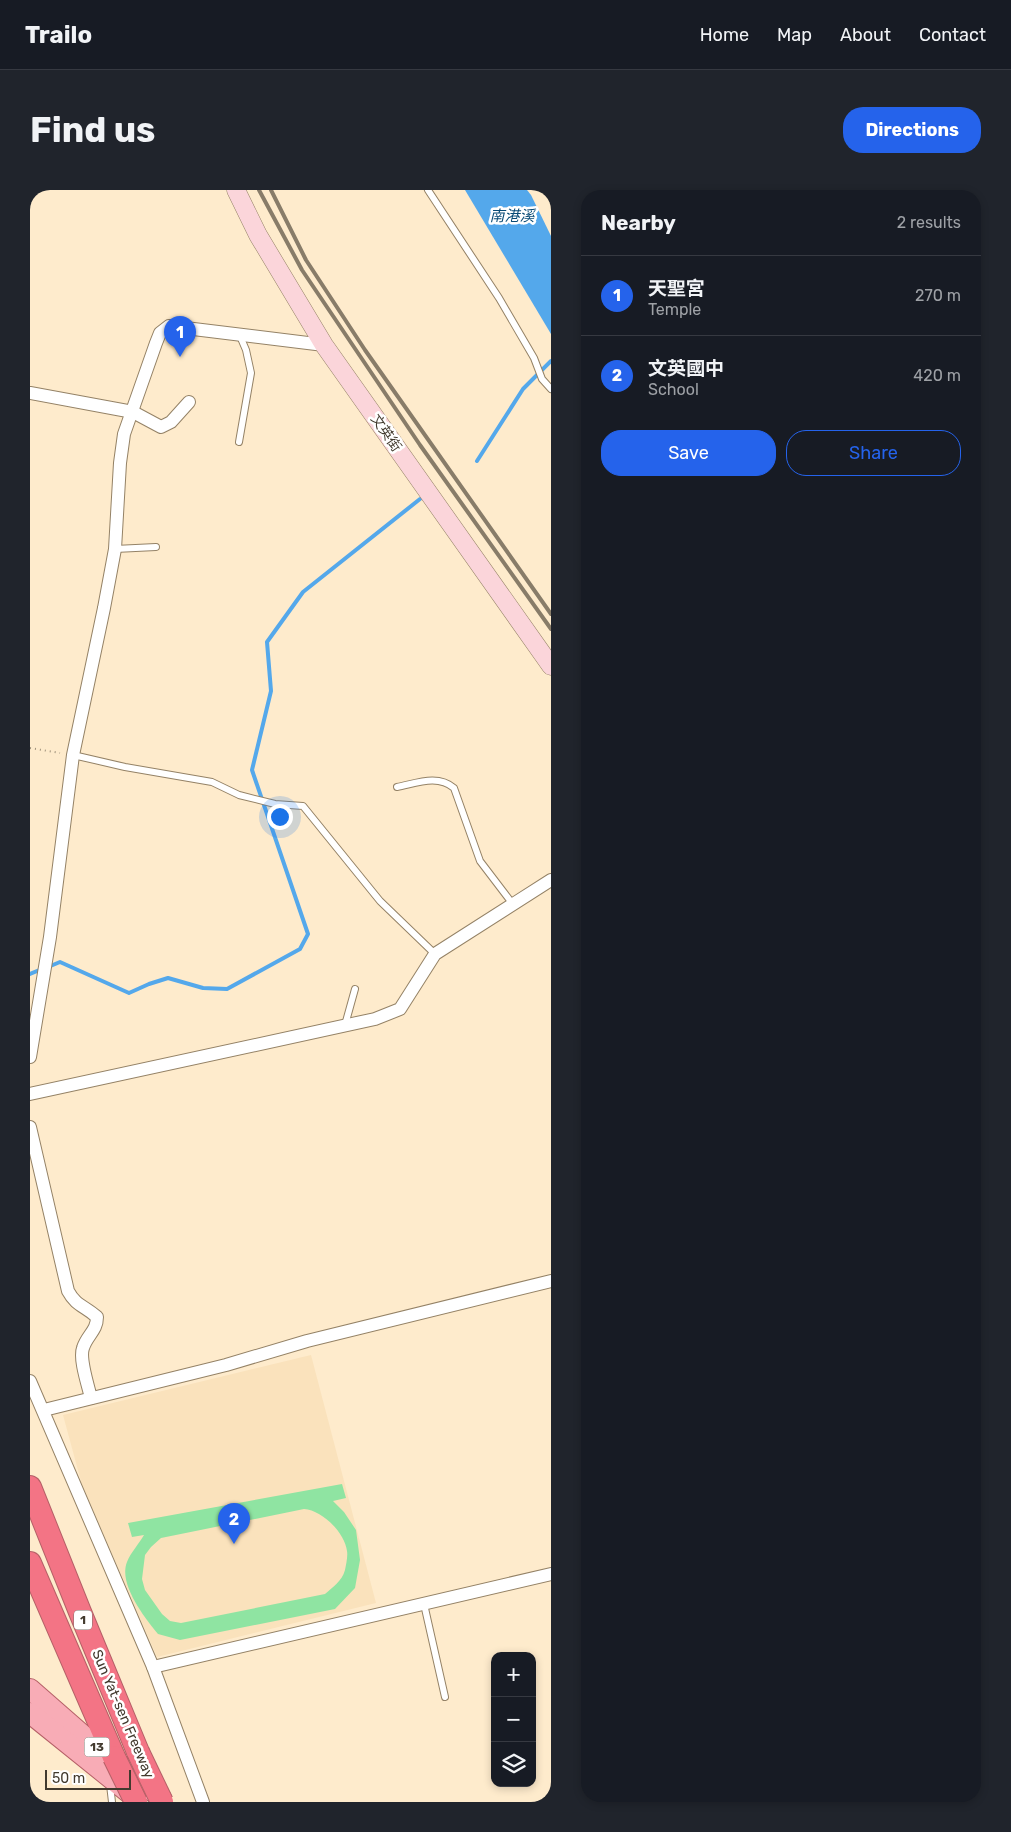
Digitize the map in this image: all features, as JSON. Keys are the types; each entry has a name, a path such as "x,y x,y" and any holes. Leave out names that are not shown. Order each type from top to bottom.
{"highway":[{"name":"Sun Yat-sen Freeway","path":"30,1486 138,1752 164,1802"},
{"name":"Sun Yat-sen Freeway","path":"30,1563 111,1766 136,1802"}],"main road":[{"name":"13","path":"30,1689 164,1802"},
{"path":"30,1713 111,1766 140,1802"}],"street":[{"name":"文英街","path":"236,190 258,235 324,345 551,666"},
{"path":"30,1056 45,968 73,755 115,548 120,462 124,434 160,332 169,326 324,345"},
{"path":"30,393 133,412 161,427 171,422 189,402"},
{"path":"30,1094 375,1019 400,1009 434,954 551,880"},
{"path":"30,1127 68,1291 73,1302 87,1308 97,1316 97,1325 82,1348 82,1358 91,1398"},
{"path":"44,1410 226,1365 307,1340 551,1281"},
{"path":"30,1381 153,1667 203,1802"},
{"path":"153,1667 551,1574"}],"lane":[{"path":"428,190 499,298 534,358 542,379 551,390"},
{"path":"239,442 251,373 246,350 240,336"},
{"path":"115,548 156,547"},
{"path":"73,755 125,767 212,782 239,795 269,802 303,806 380,901 434,954"},
{"path":"397,787 436,780 446,781 454,788 480,861 512,903"},
{"path":"344,1026 355,990"},
{"path":"424,1604 445,1697"},
{"path":"111,1766 112,1802"}],"path":[{"path":"30,748 73,755"}],"shaded area":[{"path":"311,1355 376,1603 157,1657 82,1485 63,1415"}],"green space":[{"path":"342,1484 346,1498 333,1501 344,1512 356,1530 360,1560 355,1588 335,1609 180,1640 158,1634 134,1600 126,1580 127,1562 144,1535 132,1537 128,1523","holes":["304,1509 311,1510 332,1524 342,1537 347,1551 344,1574 337,1584 325,1594 181,1623 170,1621 162,1614 145,1590 142,1579 145,1555 161,1538"]}],"water":[{"name":"南港溪","path":"465,190 527,190 531,195 551,236 551,334"}],"waterway":[{"path":"477,461 523,389 551,361"},
{"path":"48,967 60,962 129,993 168,978 203,988 227,989 300,949 308,934 252,770 271,691 267,642 303,592 420,499"},
{"path":"30,974 42,969"}],"railway":[{"path":"259,190 302,270 420,445 551,629"},
{"path":"271,190 306,260 365,350 551,614"}],"place":[{"name":"天聖宮","path":"180,357"},
{"name":"文英國中","path":"234,1544"}]}
